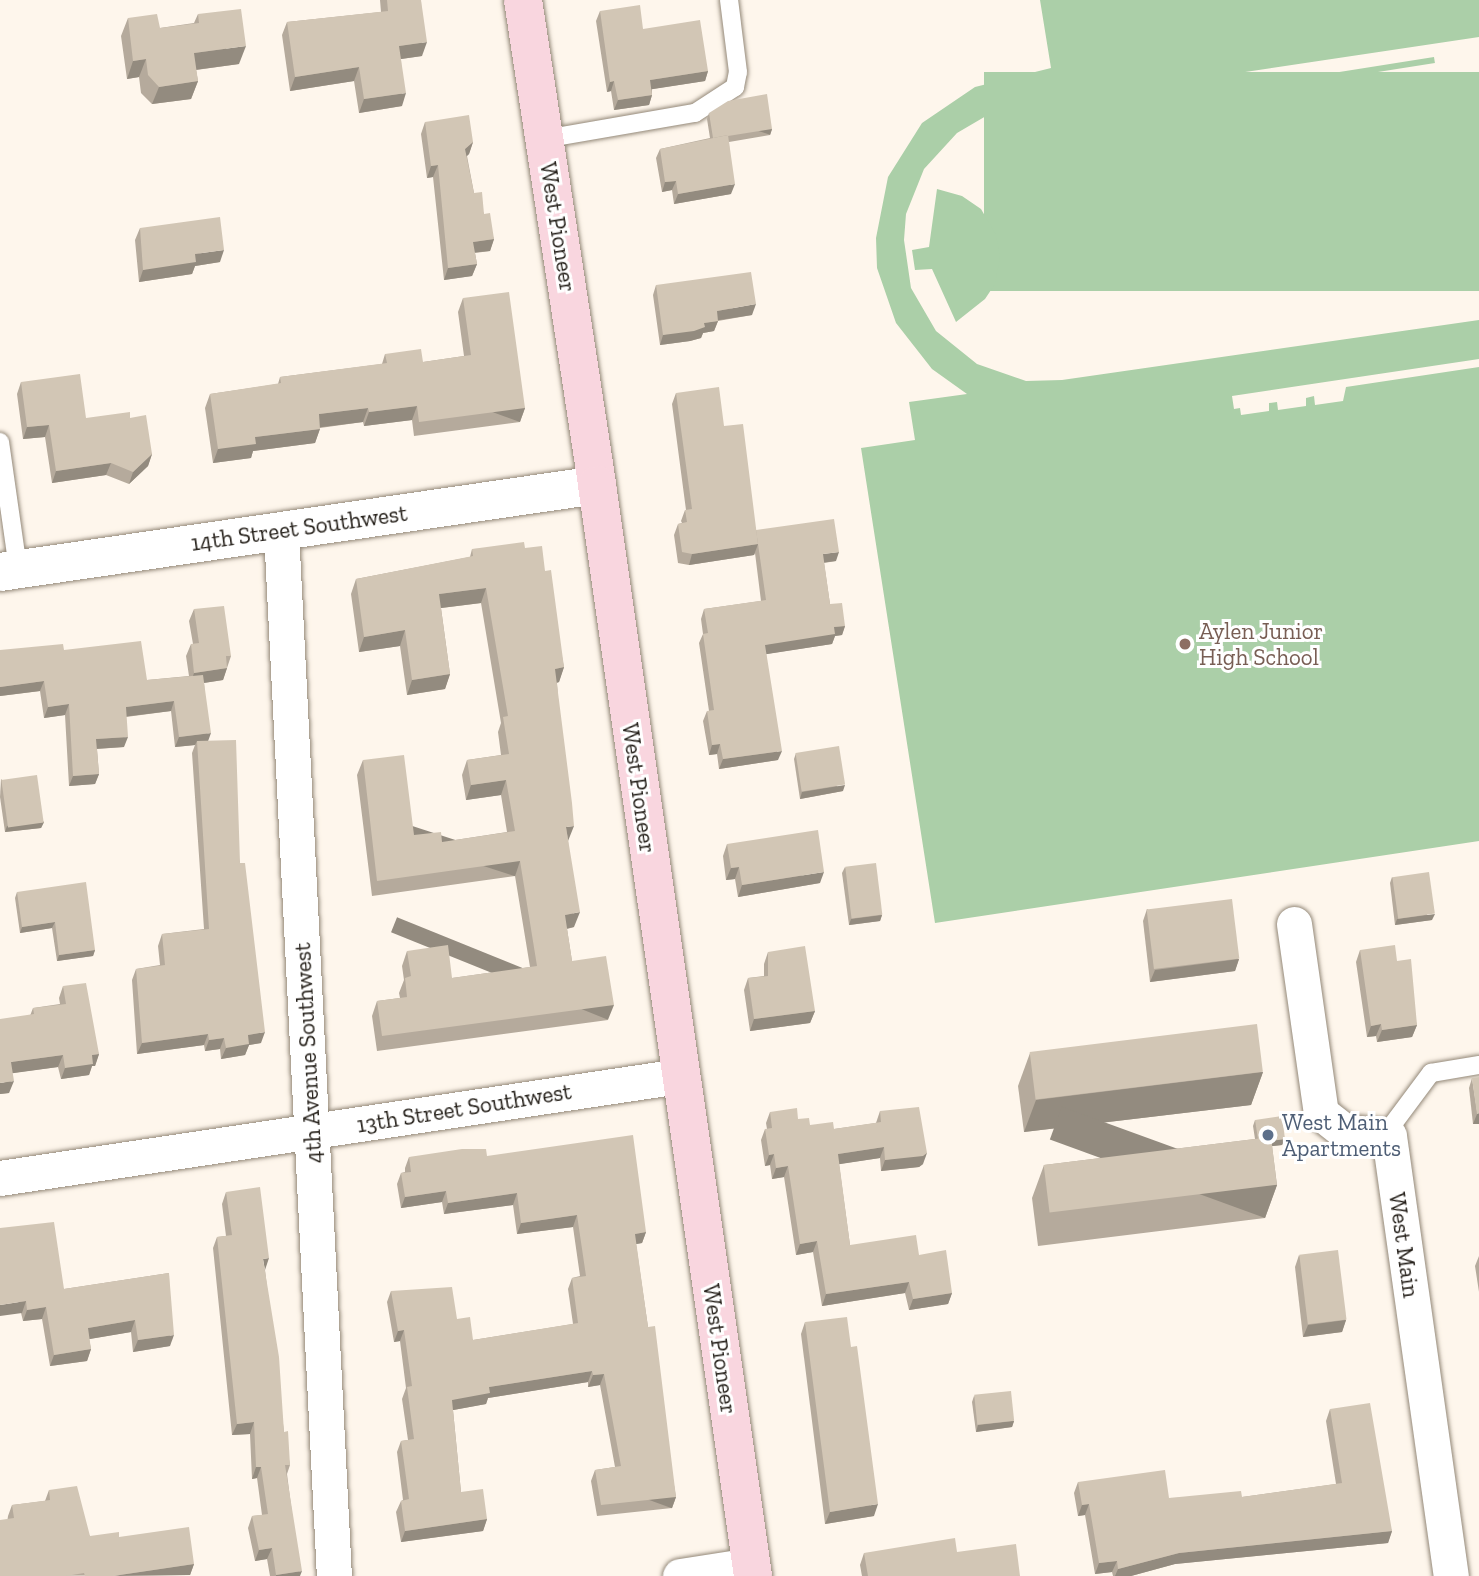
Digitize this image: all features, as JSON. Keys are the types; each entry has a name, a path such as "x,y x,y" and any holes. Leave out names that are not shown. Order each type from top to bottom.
{"main road":[{"name":"West Pioneer","path":"523,0 597,485 679,1076 752,1571"}],"street":[{"name":"14th Street Southwest","path":"9,571 597,485"},
{"name":"4th Avenue Southwest","path":"281,531 334,1576"},
{"path":"1294,923 1321,1113 1345,1132 1384,1136"},
{"name":"13th Street Southwest","path":"0,1178 679,1076"},
{"name":"West Main","path":"1384,1136 1388,1136 1391,1150 1451,1576"},
{"path":"680,1576 752,1571"}],"lane":[{"path":"544,139 695,113 735,87 738,72 729,0"},
{"path":"0,442 9,571"},
{"path":"1384,1136 1431,1073 1479,1065"}],"green space":[{"name":"Aylen Junior High School","path":"1040,0 1479,0 1479,37 998,109 957,133 924,169 906,214 904,240 911,288 936,331 977,364 1026,381 1062,380 1479,320 1479,359 1232,396 1234,409 1240,408 1241,415 1269,411 1269,403 1277,402 1278,410 1306,406 1306,398 1314,396 1315,405 1343,401 1346,387 1479,367 1479,841 935,923 861,448 915,440 909,402 967,394 932,369 896,323 877,268 876,238 888,177 922,123 975,87 1051,68"},
{"path":"1434,57 1435,63 1061,122 1060,116"},
{"path":"984,72 1479,72 1479,291 984,291"},
{"path":"937,189 962,196 981,209 996,235 1000,257 995,284 985,299 956,322 932,269 915,270 912,250 929,247"}],"building":[{"path":"387,0 421,0 427,42 399,46 406,93 364,99 359,67 295,77 287,22 388,11"},
{"path":"640,5 643,29 700,20 708,71 650,80 652,95 618,100 614,81 610,82 600,11"},
{"path":"241,9 246,46 194,53 198,81 159,87 148,75 146,59 133,61 128,18 157,14 160,28 199,23 198,14"},
{"path":"767,94 772,129 713,138 709,113 728,101"},
{"path":"469,115 473,142 465,149 474,193 482,192 484,214 490,213 494,239 473,242 477,264 448,268 438,165 431,166 425,122"},
{"path":"728,135 735,184 678,194 676,181 665,182 660,149"},
{"path":"220,217 224,250 195,254 196,262 143,270 140,228"},
{"path":"751,272 756,304 717,311 718,321 704,323 705,327 694,331 663,335 656,285"},
{"path":"509,292 525,408 419,422 417,406 319,414 320,429 255,437 256,444 218,449 210,394 281,383 280,377 387,363 385,354 421,349 423,362 471,355 463,298"},
{"path":"80,374 86,418 130,412 130,418 146,415 152,454 133,472 111,463 56,471 49,425 27,427 21,382"},
{"path":"719,387 724,426 743,424 758,544 692,554 682,552 678,524 687,522 685,510 692,509 676,393"},
{"path":"834,519 839,552 823,554 830,604 842,603 845,626 834,627 835,634 765,645 782,751 723,759 720,744 712,745 707,711 714,710 703,634 708,633 704,609 766,600 756,530"},
{"path":"524,542 525,548 542,546 545,571 551,570 564,667 555,669 574,826 566,827 580,912 565,915 572,961 606,956 614,1005 382,1036 377,1001 407,997 405,978 411,976 407,951 448,945 452,978 537,966 520,861 377,881 363,760 404,755 414,835 441,832 442,842 515,831 506,780 471,785 467,760 509,754 503,717 508,716 486,588 439,594 450,674 412,680 405,630 364,637 356,579 473,556 472,549"},
{"path":"224,606 231,656 226,656 227,668 194,673 191,644 199,643 194,609"},
{"path":"141,641 147,680 203,675 211,733 179,737 174,701 126,707 128,737 96,739 99,774 73,776 69,704 48,707 44,681 0,687 0,650 63,644 64,650"},
{"path":"236,740 240,863 245,863 265,1032 248,1035 249,1044 226,1048 224,1038 209,1040 208,1034 142,1043 136,969 165,965 162,934 209,929 197,741"},
{"path":"839,746 845,785 802,791 796,753"},
{"path":"37,775 44,823 8,828 1,780"},
{"path":"818,830 824,872 742,885 739,867 731,868 727,844"},
{"path":"876,863 882,915 852,918 845,867"},
{"path":"1429,872 1435,914 1398,919 1392,877"},
{"path":"86,882 95,950 59,955 55,922 22,927 17,892"},
{"path":"1232,899 1239,959 1154,969 1147,909"},
{"path":"1395,945 1397,961 1411,959 1417,1025 1382,1030 1381,1024 1371,1026 1360,950"},
{"path":"805,946 815,1011 754,1019 748,978 768,976 768,952"},
{"path":"86,983 99,1054 92,1055 93,1064 65,1068 63,1055 11,1062 14,1081 0,1083 0,1019 34,1014 33,1008 66,1004 63,986"},
{"path":"1257,1024 1263,1072 1036,1100 1030,1052"},
{"path":"1479,1077 1479,1113 1477,1114 1472,1078"},
{"path":"919,1107 927,1153 923,1156 885,1160 884,1147 838,1154 850,1245 916,1235 919,1255 946,1250 952,1293 913,1299 909,1282 826,1294 817,1241 800,1244 788,1166 776,1168 774,1154 769,1155 765,1129 772,1128 770,1112 797,1108 798,1119 809,1118 810,1125 833,1122 834,1129 881,1122 880,1111"},
{"path":"1282,1116 1285,1139 1258,1139 1255,1120"},
{"path":"633,1135 646,1232 635,1234 648,1327 655,1326 676,1497 601,1505 595,1470 621,1466 604,1374 593,1375 592,1371 489,1387 490,1393 452,1400 461,1492 483,1489 487,1519 405,1531 401,1501 409,1499 401,1441 414,1439 407,1387 412,1386 404,1330 398,1331 391,1291 452,1287 457,1319 470,1317 473,1340 578,1323 572,1278 586,1276 577,1215 521,1223 517,1193 448,1203 446,1191 405,1197 401,1173 411,1172 409,1157 462,1149 486,1149 487,1156"},
{"path":"1271,1137 1277,1185 1050,1213 1044,1165"},
{"path":"260,1187 269,1258 263,1259 279,1357 284,1432 288,1431 290,1465 285,1465 302,1571 276,1575 272,1548 259,1550 252,1516 268,1514 261,1467 256,1467 254,1422 237,1424 217,1237 232,1235 226,1192"},
{"path":"54,1222 64,1289 169,1273 174,1335 138,1340 135,1320 88,1328 91,1349 54,1355 46,1307 27,1310 26,1301 0,1305 0,1228"},
{"path":"1338,1250 1347,1319 1308,1324 1299,1255"},
{"path":"847,1317 851,1347 857,1346 878,1504 830,1512 805,1322"},
{"path":"1011,1391 1014,1421 977,1425 974,1395"},
{"path":"1370,1403 1392,1531 1179,1553 1118,1569 1117,1561 1099,1563 1089,1504 1082,1505 1078,1482 1165,1470 1169,1498 1241,1491 1242,1497 1342,1483 1330,1409"},
{"path":"77,1486 90,1536 119,1532 119,1537 189,1527 194,1564 113,1576 85,1576 84,1573 66,1576 0,1576 0,1520 14,1518 12,1505 50,1500 49,1490"},
{"path":"955,1538 957,1552 1016,1544 1020,1576 868,1576 864,1553"}],"place":[{"name":"Aylen Junior High School","path":"1185,644"},
{"name":"West Main Apartments","path":"1268,1135"}]}
